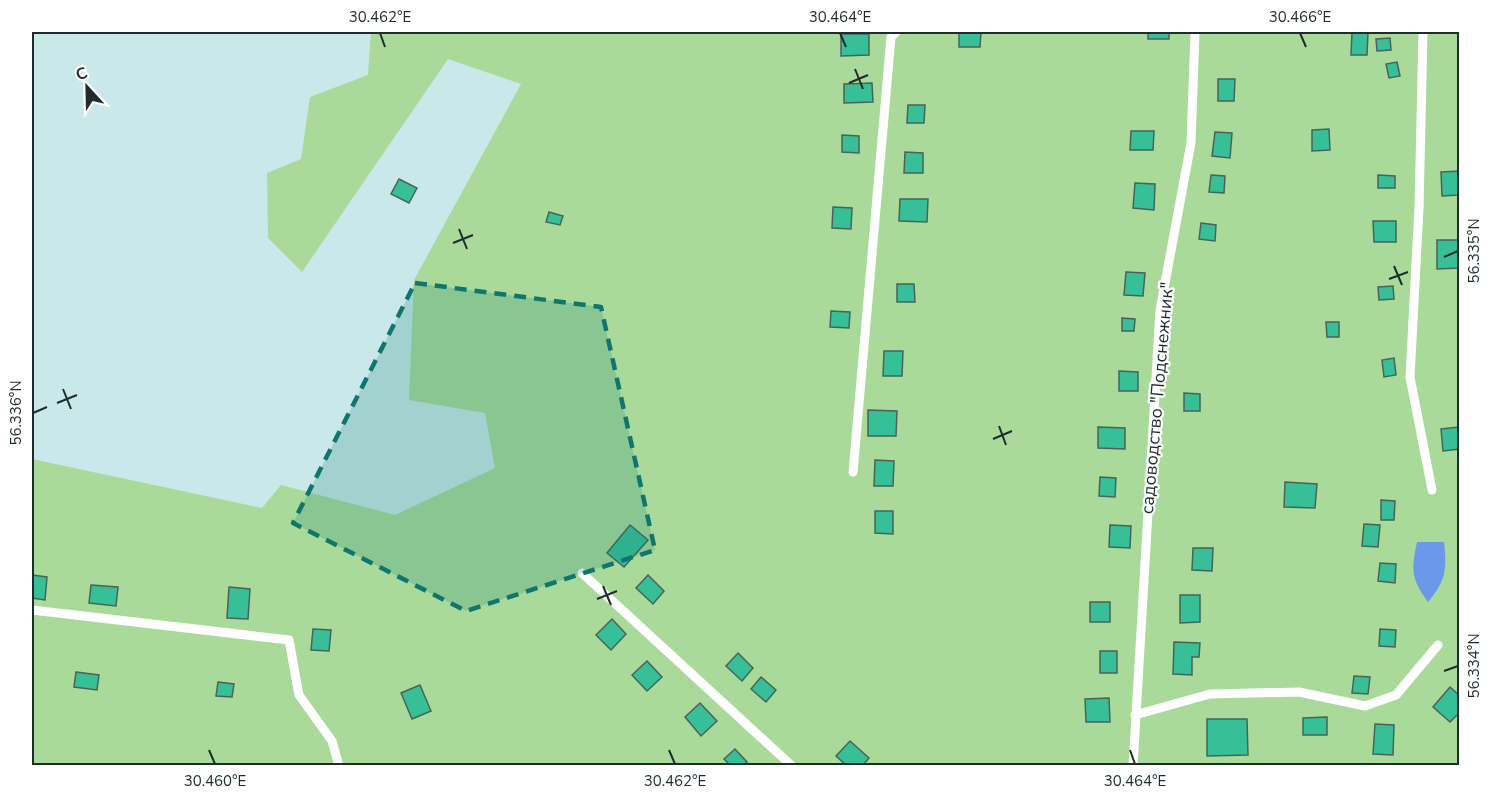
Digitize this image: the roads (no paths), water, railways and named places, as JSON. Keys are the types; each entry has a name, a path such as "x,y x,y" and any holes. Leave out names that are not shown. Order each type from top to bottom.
{"lane":[{"path":"853,472 891,37 896,32"},
{"name":"садоводство \"Подснежник\"","path":"1133,765 1160,310 1191,143 1195,32"},
{"path":"1423,32 1419,208 1410,377 1432,490"},
{"path":"582,573 792,765"},
{"path":"32,610 289,640 299,695 332,741 339,765"},
{"path":"1135,715 1210,694 1299,692 1365,706 1396,695 1438,645"}],"water":[{"path":"1417,542 1444,542 1444,574 1439,587 1428,602 1415,580 1413,567"}]}
